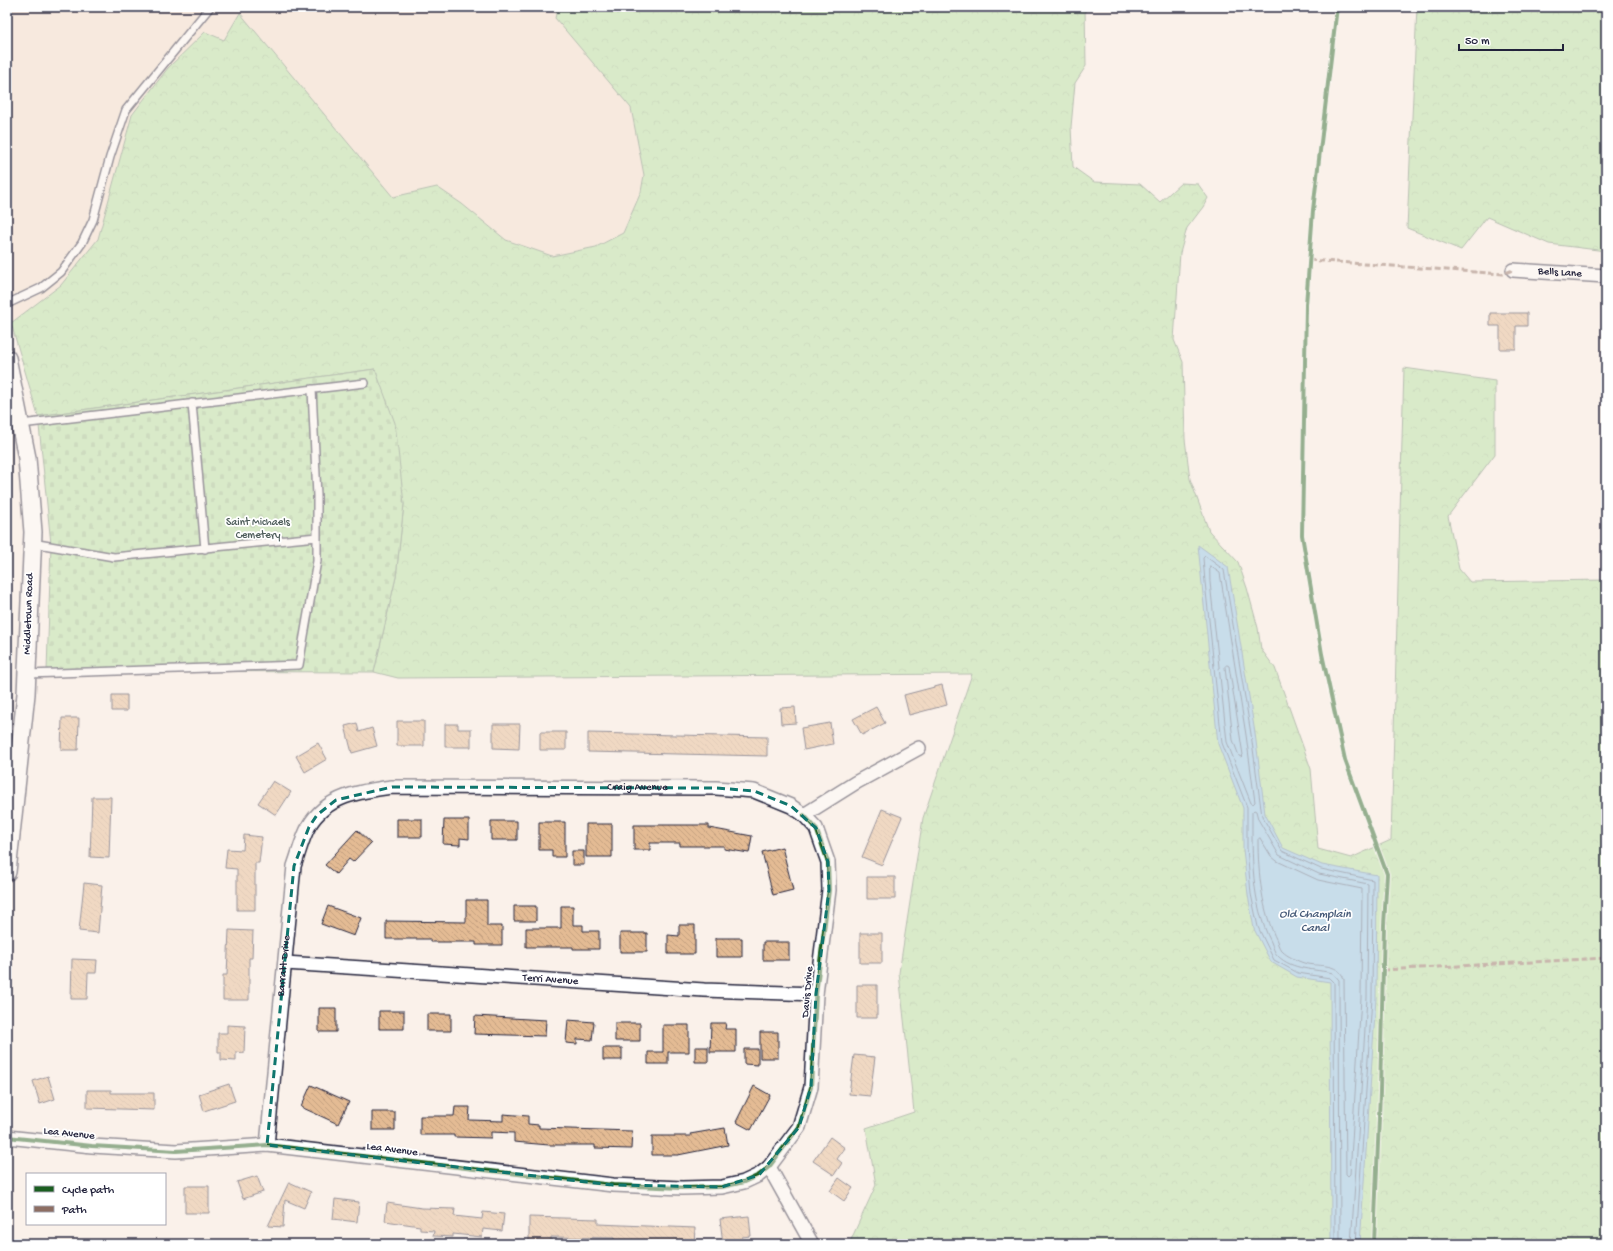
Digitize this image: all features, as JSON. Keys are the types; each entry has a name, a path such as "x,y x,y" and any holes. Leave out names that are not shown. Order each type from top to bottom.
{"street":[{"name":"Bells Lane","path":"1513,270 1606,276"},
{"name":"Middletown Road","path":"7,358 27,458 32,543 27,674 12,776 7,872"},
{"path":"804,815 855,783 919,748"},
{"name":"Craig Avenue","path":"336,800 369,790 392,787 716,788 754,791 791,806 804,815"},
{"name":"Barratt Drive","path":"267,1145 286,963 294,866 309,827 317,815 336,800"},
{"name":"Davis Drive","path":"769,1167 799,1127 811,1087 816,994 829,890 828,862 816,828 804,815"},
{"name":"Terri Avenue","path":"286,963 704,990 816,994"},
{"name":"Lea Avenue","path":"7,1137 92,1146 176,1151 267,1145 613,1185 682,1188 722,1187 744,1182 759,1175 769,1167"},
{"path":"769,1167 812,1244"}],"lane":[{"path":"7,304 41,288 61,272 82,243 93,220 110,157 126,110 210,7"},
{"path":"21,424 364,383"},
{"path":"27,674 299,665 317,561 312,389"},
{"path":"192,403 205,549"},
{"path":"32,543 114,558 317,537"}],"highlighted area":[{"path":"392,787 716,788 754,791 791,806 816,828 828,862 829,890 816,994 811,1087 799,1127 759,1175 722,1187 613,1185 267,1145 294,866 309,827 317,815 336,800"}],"shaded area":[{"path":"7,7 558,7 556,18 631,108 644,175 641,192 623,233 596,247 552,256 506,240 462,204 437,187 393,197 240,13 224,40 205,33 168,68 132,115 98,239 61,285 11,323 7,310"}],"green space":[{"path":"558,7 1085,7 1086,66 1075,83 1071,127 1073,167 1094,182 1140,184 1160,202 1181,183 1198,184 1208,198 1187,228 1180,253 1174,340 1183,362 1185,439 1190,479 1209,531 1238,562 1258,628 1261,649 1275,668 1311,769 1318,849 1351,858 1391,840 1404,368 1495,381 1495,454 1448,516 1459,569 1470,582 1606,580 1606,1244 849,1244 876,1185 866,1128 914,1112 899,973 923,818 972,674 398,678 374,672 396,577 404,504 375,369 38,416 11,323 61,285 98,239 132,115 168,68 205,32 224,40 240,13 393,197 437,187 462,204 506,240 552,256 596,247 623,233 641,192 644,175 631,108 555,18"},
{"path":"1417,7 1606,7 1606,251 1549,244 1487,217 1461,250 1407,228"},
{"name":"Saint Michaels Cemetery","path":"375,369 395,423 404,504 396,577 374,672 47,671 51,544 38,416"}],"water":[{"name":"Old Champlain Canal","path":"1198,545 1228,567 1255,733 1265,814 1283,848 1322,865 1377,875 1376,998 1360,1244 1331,1244 1330,982 1297,977 1271,962 1254,929 1248,895 1243,849 1243,808 1218,744"}],"building":[{"path":"1490,313 1527,313 1527,326 1516,326 1516,349 1500,349 1500,326 1490,326"},
{"path":"942,685 947,705 909,715 904,695"},
{"path":"112,695 127,695 127,711 112,711"},
{"path":"795,707 796,723 781,724 780,708"},
{"path":"876,707 885,723 862,735 853,719"},
{"path":"62,718 79,718 78,750 61,750"},
{"path":"397,721 424,721 424,746 397,746"},
{"path":"357,723 359,732 372,728 377,746 352,753 345,726"},
{"path":"830,723 833,744 804,750 801,728"},
{"path":"445,724 458,724 458,729 471,729 471,747 445,747"},
{"path":"493,724 520,724 519,749 493,748"},
{"path":"540,732 566,732 566,750 540,750"},
{"path":"588,733 767,737 767,756 588,752"},
{"path":"318,743 327,759 305,772 296,756"},
{"path":"273,781 291,792 276,815 258,803"},
{"path":"92,797 111,797 109,858 90,857"},
{"path":"882,809 902,817 882,865 862,857"},
{"path":"397,819 422,819 422,837 397,837"},
{"path":"444,820 469,820 469,839 460,838 460,845 443,844"},
{"path":"491,821 517,821 517,840 491,840"},
{"path":"539,822 565,822 565,857 552,857 552,850 539,850"},
{"path":"586,824 612,824 612,857 586,857"},
{"path":"634,825 709,825 709,828 752,836 749,853 724,849 724,846 680,846 680,843 650,843 650,850 634,850"},
{"path":"357,830 371,843 353,862 349,859 336,874 325,865"},
{"path":"244,835 262,837 259,863 255,863 255,910 237,910 237,869 225,868 227,849 243,850"},
{"path":"782,847 793,890 773,895 762,852"},
{"path":"572,851 584,851 584,865 572,865"},
{"path":"867,877 895,877 895,899 867,899"},
{"path":"84,883 102,885 98,933 79,931"},
{"path":"466,900 487,900 487,926 502,926 502,945 476,945 476,942 430,942 430,939 386,939 386,921 466,922"},
{"path":"328,906 361,918 354,936 321,924"},
{"path":"514,906 536,906 536,921 514,921"},
{"path":"561,906 573,906 573,925 583,925 583,931 599,931 599,949 573,949 573,947 526,947 526,928 561,928"},
{"path":"679,925 695,925 695,954 668,954 668,935 679,936"},
{"path":"229,930 253,931 252,958 249,958 249,1000 223,1000 223,975 227,975"},
{"path":"620,933 647,933 647,952 620,952"},
{"path":"860,933 882,933 882,963 860,963"},
{"path":"716,938 742,938 742,957 716,957"},
{"path":"763,942 789,942 789,960 763,960"},
{"path":"72,959 97,960 96,973 88,973 87,999 71,999"},
{"path":"857,985 877,985 877,1018 857,1018"},
{"path":"319,1008 336,1008 336,1032 319,1032"},
{"path":"379,1011 404,1011 404,1029 379,1029"},
{"path":"427,1014 451,1014 451,1031 427,1031"},
{"path":"475,1016 546,1020 545,1036 474,1034"},
{"path":"568,1020 594,1022 592,1040 577,1039 577,1044 566,1043"},
{"path":"615,1023 640,1023 640,1041 615,1041"},
{"path":"711,1023 726,1023 725,1029 736,1029 736,1052 710,1052"},
{"path":"227,1025 245,1026 244,1053 236,1052 236,1061 221,1060 221,1052 218,1052 218,1033 227,1033"},
{"path":"663,1025 689,1025 689,1052 668,1052 668,1064 648,1064 648,1052 663,1052"},
{"path":"760,1032 778,1032 778,1058 760,1058"},
{"path":"695,1047 708,1047 708,1062 695,1062"},
{"path":"603,1048 622,1048 622,1060 603,1060"},
{"path":"744,1049 758,1049 758,1065 744,1064"},
{"path":"854,1055 875,1057 870,1096 849,1094"},
{"path":"48,1076 55,1099 40,1104 33,1081"},
{"path":"229,1084 235,1101 204,1111 199,1094"},
{"path":"311,1085 349,1102 338,1124 301,1107"},
{"path":"754,1086 770,1095 751,1130 736,1122"},
{"path":"87,1090 111,1090 111,1093 154,1093 154,1110 87,1108"},
{"path":"455,1107 470,1107 469,1120 503,1121 503,1114 528,1116 528,1124 539,1125 539,1128 632,1131 631,1149 595,1148 595,1145 549,1145 514,1142 514,1133 491,1132 491,1138 454,1137 454,1135 420,1135 420,1116 454,1116"},
{"path":"372,1112 395,1112 395,1130 372,1130"},
{"path":"725,1128 728,1145 678,1155 652,1155 652,1136 691,1136 690,1134"},
{"path":"830,1137 845,1148 837,1159 842,1163 834,1175 813,1161"},
{"path":"257,1176 263,1192 243,1199 237,1182"},
{"path":"839,1178 853,1188 844,1201 830,1191"},
{"path":"289,1182 311,1192 304,1208 285,1200 283,1227 268,1226"},
{"path":"185,1186 209,1186 209,1213 185,1213"},
{"path":"335,1199 359,1202 357,1222 333,1219"},
{"path":"387,1203 422,1208 455,1209 454,1216 482,1219 483,1212 504,1214 502,1231 483,1229 482,1237 453,1234 453,1237 433,1236 434,1231 420,1230 420,1226 385,1221"},
{"path":"749,1216 751,1236 742,1237 743,1244 723,1244 720,1219"},
{"path":"529,1217 598,1219 598,1224 695,1228 694,1244 632,1242 632,1244 614,1244 614,1238 551,1237 551,1244 529,1244"}],"marked path":[{"path":"1309,260 1503,274 1513,270"},
{"path":"1383,970 1606,958"}],"cycle path":[{"path":"1337,7 1313,210 1306,305 1302,535 1322,654 1345,760 1387,874 1384,925 1380,1092 1374,1244"},
{"path":"7,1137 92,1146 176,1151 267,1145 613,1185 682,1188 722,1187 744,1182 759,1175 769,1167 799,1127 811,1087 816,994 829,890 828,862 816,828 804,815"}]}
